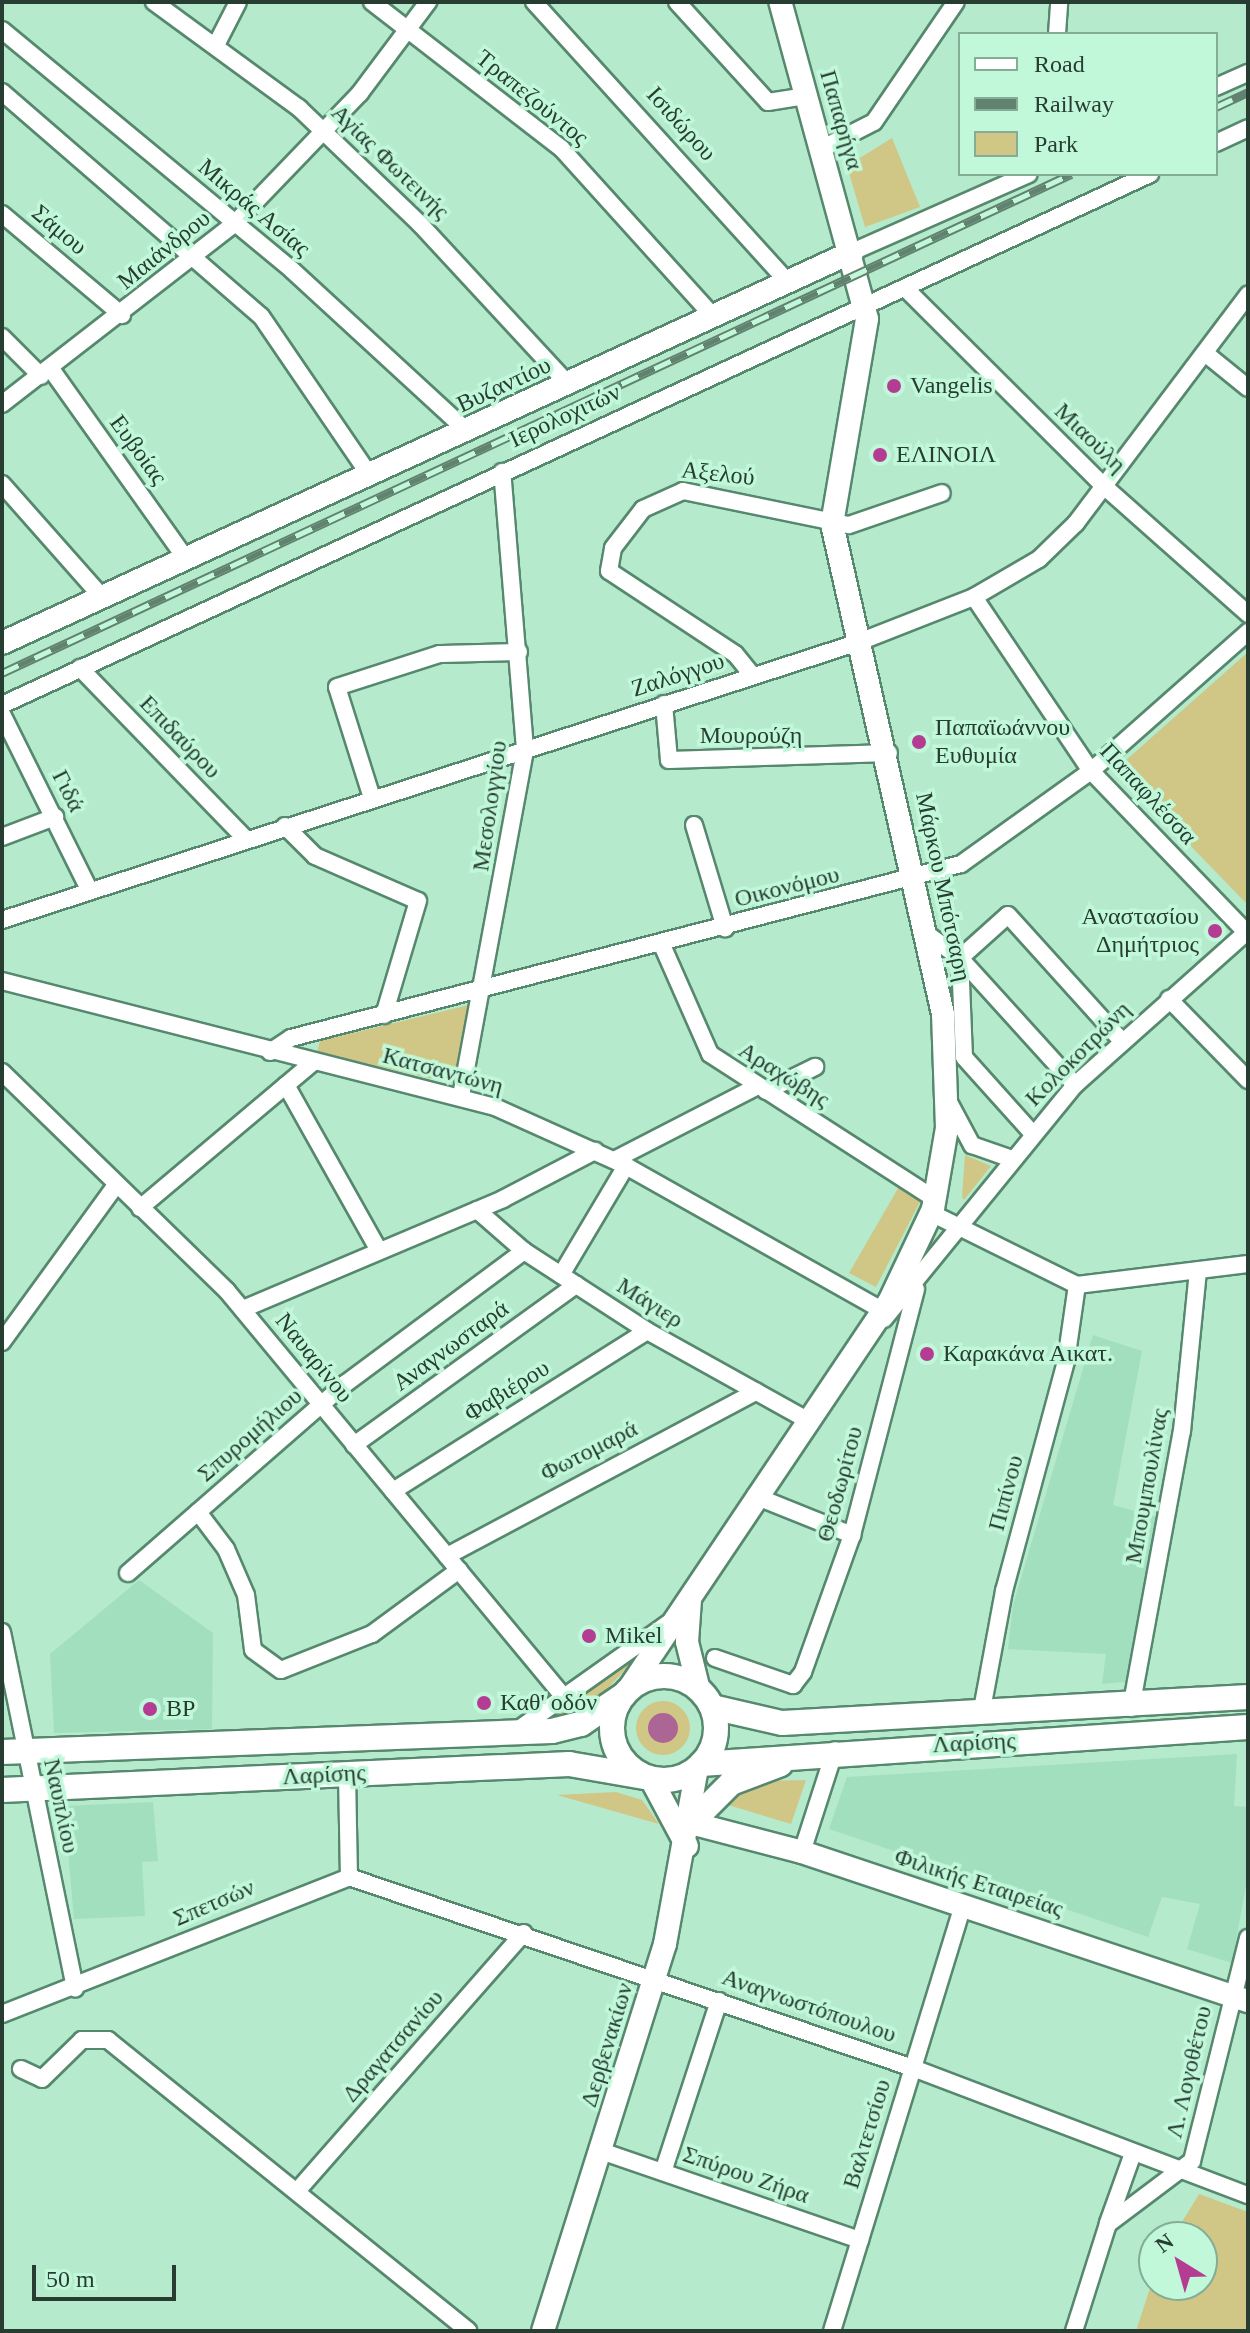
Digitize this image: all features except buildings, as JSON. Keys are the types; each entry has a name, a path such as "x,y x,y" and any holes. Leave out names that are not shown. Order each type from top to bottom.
{"main road":[{"path":"661,1676 705,1698 715,1736 699,1766 673,1780 647,1778 614,1745 613,1716 625,1693 661,1676"},
{"name":"Λαρίσης","path":"14,1752 512,1733 573,1727 625,1693"},
{"name":"Λαρίσης","path":"705,1698 772,1723 1131,1708 1248,1697"},
{"name":"Λαρίσης","path":"699,1766 835,1750 1248,1727"},
{"path":"691,1823 743,1777 835,1750"},
{"name":"Λαρίσης","path":"12,1792 590,1764 647,1778"}],"street":[{"name":"Αγίας Φωτεινής","path":"154,2 216,45 325,132 568,384"},
{"path":"216,45 238,2"},
{"name":"Τραπεζούντος","path":"372,2 561,148 713,316"},
{"name":"Μαιάνδρου","path":"2,404 122,315 235,223 325,132 428,2"},
{"name":"Ισιδώρου","path":"534,2 787,281"},
{"path":"677,2 768,102 807,96"},
{"name":"Παπαρήγα","path":"780,2 852,252"},
{"path":"823,148 874,122 956,2"},
{"path":"1057,32 1059,2"},
{"name":"Μικράς Ασίας","path":"2,30 235,223 467,431"},
{"path":"1218,86 1248,73"},
{"path":"2,92 261,316 370,476"},
{"path":"1218,142 1248,128"},
{"name":"Βυζαντίου","path":"2,643 370,476 787,281 1024,176"},
{"name":"Ιερολοχιτών","path":"2,705 1146,176"},
{"name":"Σάμου","path":"2,214 122,315"},
{"name":"Μάρκου Μπότσαρη","path":"625,1693 755,1496 883,1311 933,1206 948,1101 927,934 889,753 832,524 865,352 865,305 852,252"},
{"name":"Μιαούλη","path":"906,289 1105,487 1248,614"},
{"name":"Ζαλόγγου","path":"2,920 859,642 974,597 1039,559 1105,487 1248,295"},
{"name":"Ευβοίας","path":"2,337 46,373 186,559"},
{"path":"1205,353 1248,388"},
{"name":"Μεσολογγίου","path":"461,1096 486,989 525,749 502,472"},
{"path":"2,484 102,597"},
{"name":"Αξελού","path":"753,676 735,654 613,578 613,548 643,509 672,492 764,502 832,524 880,519 942,493"},
{"name":"Παπαφλέσσα","path":"974,597 1091,771 1247,932"},
{"name":"Οικονόμου","path":"270,1052 291,1038 916,879 972,858 1091,771 1248,632"},
{"path":"372,798 337,687 440,654 519,652"},
{"name":"Επιδαύρου","path":"80,668 246,839"},
{"name":"Μουρούζη","path":"664,704 669,760 889,753"},
{"name":"Γιδά","path":"2,714 90,891"},
{"path":"2,837 55,817"},
{"path":"694,825 725,928"},
{"path":"285,826 315,856 418,901 384,1015"},
{"path":"960,958 1008,915 1122,1041"},
{"name":"Κολοκοτρώνη","path":"961,1229 1012,1159 1075,1085 1247,932"},
{"path":"927,934 960,958 1075,1085"},
{"name":"Αραχώβης","path":"662,945 710,1054 933,1206 961,1229 1077,1285"},
{"path":"960,958 964,1057 1033,1134"},
{"name":"Κατσαντώνη","path":"2,981 312,1063 461,1096 620,1163 883,1311"},
{"path":"1169,999 1248,1080"},
{"path":"140,1208 312,1063"},
{"path":"561,1275 620,1163 762,1088 815,1067"},
{"name":"Ναυαρίνου","path":"2,1072 243,1309 564,1697"},
{"path":"286,1085 379,1251"},
{"path":"948,1101 972,1145 1012,1159"},
{"path":"243,1309 477,1210 595,1151"},
{"path":"2,1342 116,1185"},
{"name":"Μάγιερ","path":"477,1210 524,1251 647,1331 809,1421"},
{"name":"Μάρκου Μπότσαρη","path":"867,1336 916,1289 961,1229"},
{"name":"Σπυρομήλιου","path":"128,1573 321,1405 524,1251"},
{"path":"1077,1285 1248,1264"},
{"name":"Μπουμπουλίνας","path":"1131,1708 1182,1431 1198,1271"},
{"name":"Αναγνωσταρά","path":"354,1445 576,1285"},
{"name":"Πιπίνου","path":"981,1715 1004,1591 1066,1361 1077,1285"},
{"name":"Θεοδωρίτου","path":"715,1658 793,1685 852,1535 916,1289"},
{"name":"Φαβιέρου","path":"393,1491 647,1331"},
{"name":"Φωτομαρά","path":"447,1556 756,1392"},
{"path":"755,1496 852,1535"},
{"path":"198,1512 226,1549 246,1595 253,1650 277,1669 296,1669 372,1634 459,1570"},
{"path":"692,1591 686,1636 705,1698"},
{"path":"512,1733 672,1621"},
{"name":"Ναυπλίου","path":"2,1632 14,1752 12,1792 75,1989"},
{"path":"802,1852 835,1750"},
{"name":"Δερβενακίων","path":"543,2331 655,1978 687,1847 699,1766"},
{"path":"347,1774 349,1877"},
{"path":"647,1778 687,1847"},
{"name":"Φιλικής Εταιρείας","path":"691,1823 802,1852 1240,1998"},
{"name":"Αναγνωστόπουλου","path":"349,1877 524,1933 913,2068 1248,2195"},
{"name":"Σπετσών","path":"2,2014 75,1989 349,1877"},
{"name":"Βαλτετσίου","path":"832,2331 963,1904"},
{"name":"Δραγατσανίου","path":"298,2190 524,1933"},
{"name":"Λ. Λογοθέτου","path":"1108,2224 1185,2172 1240,1998 1248,1938"},
{"name":"Σπύρου Ζήρα","path":"663,2172 719,2001"},
{"path":"21,2069 45,2078 82,2040 102,2037 298,2190 468,2331"},
{"name":"Σπύρου Ζήρα","path":"601,2151 860,2240"},
{"name":"Λ. Λογοθέτου","path":"1074,2331 1133,2153"}],"shaded area":[{"path":"1093,1335 1142,1351 1113,1505 1157,1517 1125,1682 1102,1684 1106,1654 1008,1649 1013,1605"},
{"path":"139,1580 213,1633 212,1729 54,1733 50,1654"},
{"path":"663,1713 669,1714 677,1722 677,1734 669,1742 663,1743 657,1742 649,1734 648,1728 649,1722 657,1714"},
{"path":"1237,1754 1234,1806 1248,1807 1248,1874 1232,1963 1187,1949 1200,1904 1162,1897 1148,1937 829,1829 847,1777"},
{"path":"153,1802 158,1861 142,1862 145,1916 74,1919 64,1806"}],"green space":[{"path":"892,138 920,207 865,227 847,166"},
{"path":"1248,652 1248,902 1247,904 1116,769"},
{"path":"473,1004 455,1084 317,1052 320,1041"},
{"path":"965,1155 991,1166 964,1200 962,1197"},
{"path":"900,1185 922,1198 876,1287 849,1273"},
{"path":"643,1650 598,1699 546,1720 547,1719"},
{"path":"663,1701 682,1709 690,1728 682,1747 663,1755 644,1747 636,1728 644,1709"},
{"path":"806,1780 791,1824 725,1804 764,1781"},
{"path":"616,1792 642,1800 659,1824 557,1795"},
{"path":"1199,2194 1248,2212 1248,2331 1136,2331 1146,2301 1218,2301 1218,2221 1183,2221"}],"railway":[{"path":"1218,106 1248,92"},
{"path":"2,673 1067,176"}],"place":[{"name":"Vangelis","path":"894,386"},
{"name":"ΕΛΙΝΟΙΛ","path":"880,455"},
{"name":"Παπαϊωάννου Ευθυμία","path":"919,742"},
{"name":"Αναστασίου Δημήτριος","path":"1215,931"},
{"name":"Καρακάνα Αικατ.","path":"927,1354"},
{"name":"Mikel","path":"589,1636"},
{"name":"Καθ' οδόν","path":"484,1703"},
{"name":"BP","path":"150,1709"}]}
